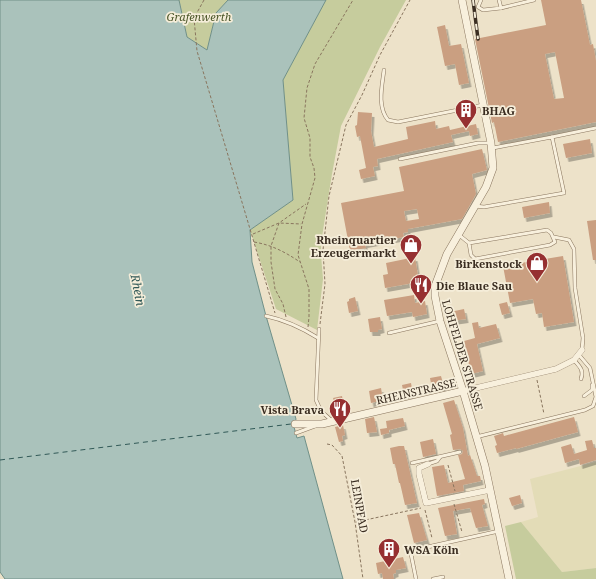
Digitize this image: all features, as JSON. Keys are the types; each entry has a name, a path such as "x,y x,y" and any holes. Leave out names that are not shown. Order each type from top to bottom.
{"street":[{"name":"LOHFELDER STRASSE","path":"462,0 491,146 493,168 486,187 447,254 435,286 435,296 440,320 463,391 490,490 509,579"},
{"name":"RHEINSTRASSE","path":"295,424 322,424 332,422 556,369 574,360 580,353"},
{"path":"428,464 419,468 426,503 490,490"}],"lane":[{"path":"480,0 478,7 483,10 501,8 534,0"},
{"path":"499,0 501,8"},
{"path":"384,70 381,100 384,116 388,120 398,122 483,105"},
{"path":"400,159 478,143 491,146 552,137 596,128"},
{"path":"475,206 484,207 564,194 552,137"},
{"path":"459,235 469,244 471,255 475,259 550,245 555,242 554,237 547,230 469,244"},
{"path":"476,437 585,410 593,406 596,397 590,368 580,353 583,338 576,288 574,249 569,240 554,237"},
{"path":"266,316 276,318 307,331 318,338"},
{"path":"389,333 440,320"},
{"path":"319,329 316,400 321,411 332,422"},
{"path":"574,360 582,370 583,375 581,380"},
{"path":"584,396 592,390 592,377"},
{"path":"296,433 322,424"},
{"path":"412,462 460,452"},
{"path":"428,464 437,461 440,457"},
{"path":"416,579 410,554 414,550 499,531"},
{"path":"432,579 443,577"}],"path":[{"path":"204,0 194,18 196,51 276,318"},
{"path":"307,331 309,317 309,289 298,255 302,224 315,178 314,168 310,157 310,138 304,118 307,88 315,64 353,0"},
{"path":"319,329 325,284 323,250 327,212 334,171 346,125 362,95 380,55 410,0"},
{"path":"252,234 279,223 307,203"},
{"path":"279,223 302,224"},
{"path":"279,223 271,246 271,262 275,288 283,304 288,323"},
{"path":"254,242 271,246 284,252 300,263"},
{"path":"535,374 546,420"},
{"name":"LEINPFAD","path":"327,444 332,445 342,456 355,522 363,579"},
{"path":"448,465 462,532"},
{"path":"355,522 422,508 426,503"},
{"path":"426,503 425,512 432,538"}],"shaded area":[{"path":"596,462 596,568 562,572 521,522 538,517 530,479"}],"green space":[{"name":"Grafenwerth","path":"179,0 228,0 216,13 207,50 187,37"},
{"path":"326,0 406,0 380,47 341,126 321,243 323,279 317,330 276,309 250,230 293,200 283,80"},
{"path":"521,522 562,572 596,568 596,579 516,579 505,526"}],"water":[{"name":"Rhein","path":"0,0 179,0 187,37 207,50 216,13 228,0 326,0 283,80 293,200 250,230 252,262 296,419 294,427 297,438 304,436 343,579 5,579 0,572"}],"building":[{"path":"541,0 581,0 590,45 593,44 596,61 596,122 498,142 494,122 492,123 475,39 546,25","holes":["555,52 564,98 554,99 545,54"]},
{"path":"445,25 449,46 461,44 469,83 459,85 455,64 445,66 437,27"},
{"path":"358,112 372,113 371,131 374,147 408,139 406,127 435,121 436,129 449,126 450,130 476,124 478,134 470,136 469,131 451,135 453,142 377,159 378,166 373,167 375,176 361,179 359,170 366,168 360,136 357,137 355,126 357,125"},
{"path":"590,139 592,153 566,158 563,144"},
{"path":"482,149 487,170 472,174 476,194 462,219 408,229 408,232 403,233 404,237 365,244 366,248 350,251 341,203 404,191 399,167","holes":["417,209 419,219 406,221 404,211"]},
{"path":"549,202 550,213 524,218 522,207"},
{"path":"596,220 596,260 593,260 587,221"},
{"name":"Birkenstock","path":"563,256 574,322 544,327 542,313 536,314 533,299 510,303 503,266"},
{"path":"415,257 419,282 385,288 383,275 388,274 386,263"},
{"path":"414,295 415,303 425,301 427,314 413,317 412,312 387,316 384,300"},
{"path":"355,297 358,311 349,313 347,302 349,299"},
{"path":"507,302 510,313 502,315 499,304"},
{"path":"464,309 466,319 452,321 450,312"},
{"path":"380,317 382,329 378,330 378,332 370,332 368,319"},
{"path":"478,322 479,328 496,324 500,338 477,344 483,371 471,374 464,341 475,338 472,323"},
{"path":"441,376 444,387 432,389 430,378"},
{"path":"411,383 413,394 401,396 400,390 403,390 402,385"},
{"path":"381,388 383,400 371,403 369,391"},
{"path":"342,396 344,406 336,408 333,398"},
{"path":"454,400 463,428 468,456 470,455 477,476 480,476 481,481 463,485 464,491 437,496 432,467 444,465 448,483 465,479 458,455 462,454 463,451 460,449 453,450 450,435 452,434 443,403"},
{"path":"374,417 377,432 367,433 365,419"},
{"path":"574,417 578,432 497,453 495,446 497,445 494,436 503,433 504,436"},
{"path":"403,418 405,426 389,430 389,433 381,435 380,429 387,428 386,421"},
{"path":"343,425 345,435 342,436 343,441 339,442 335,427"},
{"path":"433,439 436,454 423,457 420,442"},
{"path":"592,440 594,448 596,448 596,460 580,465 579,459 565,463 561,447 571,444 574,454 587,450 585,441"},
{"path":"404,446 417,503 405,505 390,448"},
{"path":"520,495 522,503 512,506 509,498"},
{"path":"484,499 485,504 482,505 488,526 476,528 470,508 453,511 457,534 445,536 438,508"},
{"path":"419,513 427,540 414,543 407,515"},
{"name":"WSA Köln","path":"403,557 406,568 396,570 396,573 393,574 394,579 383,579 382,573 378,574 376,563"}],"ferry route":[{"path":"0,460 291,424"}],"railway":[{"path":"473,0 478,39"}],"place":[{"name":"BHAG","path":"466,130"},
{"name":"Rheinquartier Erzeugermarkt","path":"411,264"},
{"name":"Birkenstock","path":"537,282"},
{"name":"Die Blaue Sau","path":"421,304"},
{"name":"Vista Brava","path":"340,428"},
{"name":"WSA Köln","path":"389,568"}]}
